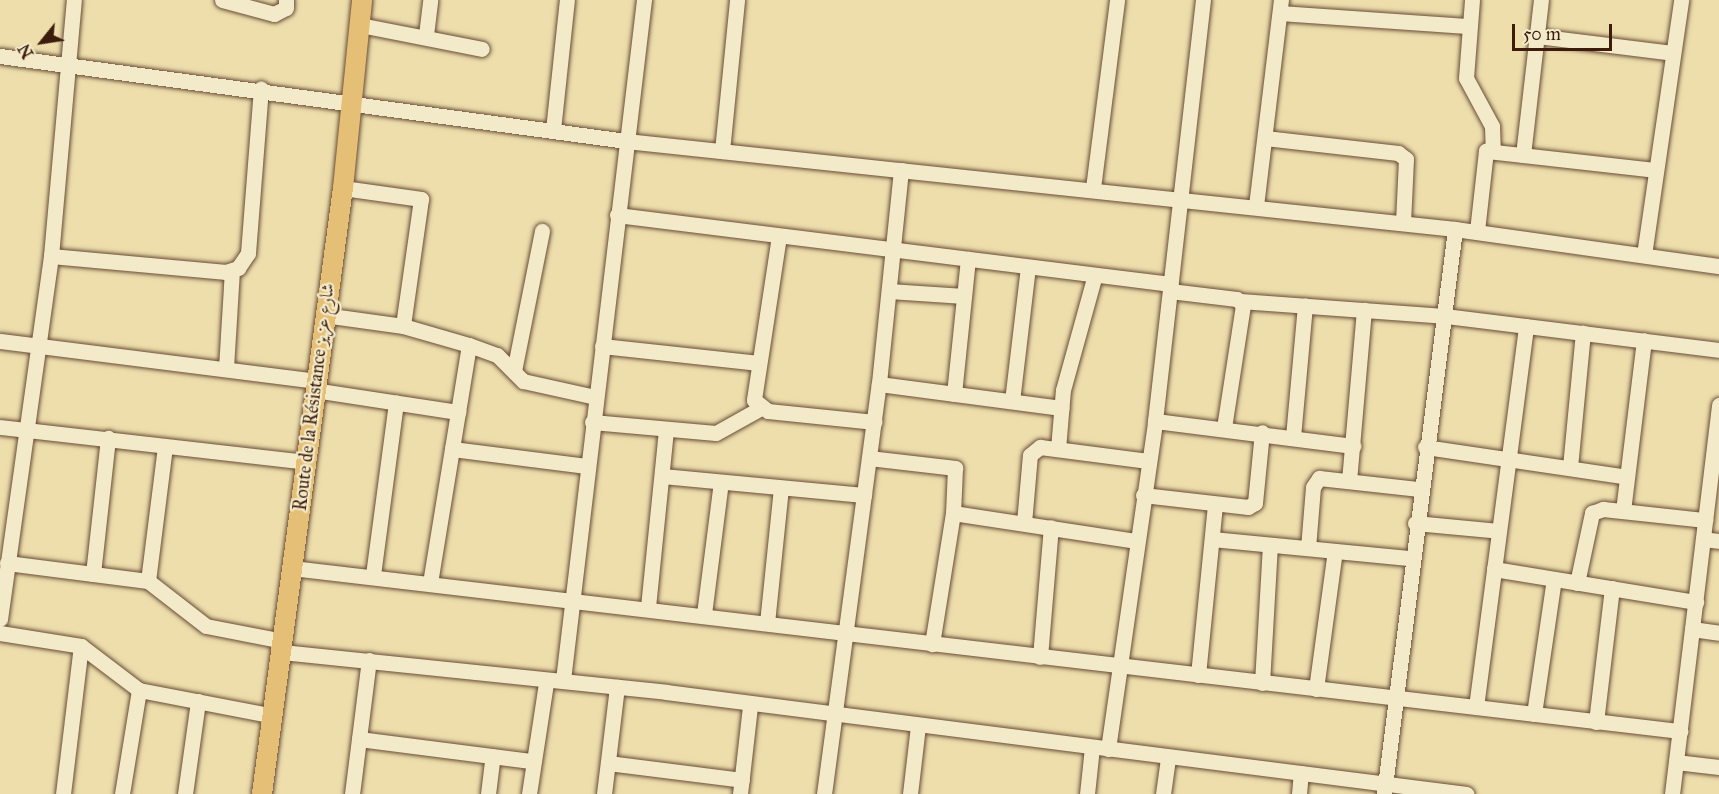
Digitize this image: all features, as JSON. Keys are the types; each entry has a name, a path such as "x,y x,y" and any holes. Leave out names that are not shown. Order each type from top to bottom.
{"main road":[{"name":"Route de la Résistance شارع عزيز","path":"262,794 274,716 314,385 343,188 362,0"}],"street":[{"path":"0,619 23,431 51,256 66,68 74,0"},
{"path":"222,0 274,14 286,8 286,0"},
{"path":"426,35 430,0"},
{"path":"553,129 567,0"},
{"path":"563,680 570,598 644,0"},
{"path":"722,151 738,0"},
{"path":"1093,188 1117,0"},
{"path":"1108,749 1155,421 1203,0"},
{"path":"1472,0 1467,26 1466,78 1492,126 1493,151"},
{"path":"1523,155 1541,0"},
{"path":"1644,255 1681,0"},
{"path":"1256,206 1281,7 1467,26"},
{"path":"360,25 426,35 482,49"},
{"path":"1537,36 1673,53"},
{"path":"0,56 66,68 353,100 626,141 1093,188 1477,231 1719,266"},
{"path":"226,368 232,271 248,253 261,88"},
{"path":"1265,138 1398,153 1406,159 1403,223"},
{"path":"1477,231 1483,154 1493,151 1656,170"},
{"path":"824,794 879,384 901,170"},
{"path":"343,188 421,199 404,326"},
{"path":"617,215 1095,275 1241,301 1446,316 1719,350"},
{"path":"1385,788 1419,489 1446,316 1455,229"},
{"path":"514,372 542,231"},
{"path":"759,409 754,400 779,236"},
{"path":"51,256 232,271"},
{"path":"954,394 968,259"},
{"path":"1012,401 1028,267"},
{"path":"1058,449 1061,408 1095,275"},
{"path":"889,291 964,296"},
{"path":"1224,428 1241,301"},
{"path":"1293,437 1305,306"},
{"path":"1349,481 1364,310"},
{"path":"324,315 404,326 469,345 497,355 514,372 531,384 595,397"},
{"path":"1476,707 1526,326"},
{"path":"1570,467 1583,333"},
{"path":"1623,511 1644,340"},
{"path":"0,341 226,368 396,403 458,412"},
{"path":"430,582 469,345"},
{"path":"602,346 759,363"},
{"path":"879,384 1061,408"},
{"path":"373,575 396,403"},
{"path":"1672,794 1719,405"},
{"path":"592,422 666,431 716,434 759,409 874,423"},
{"path":"1155,421 1262,432 1353,446"},
{"path":"0,427 305,462"},
{"path":"648,607 666,431"},
{"path":"1143,495 1241,508 1255,503 1262,432"},
{"path":"93,574 108,438"},
{"path":"148,581 165,446"},
{"path":"1024,523 1030,455 1040,447 1148,461"},
{"path":"1425,447 1509,457 1627,477"},
{"path":"452,449 587,466"},
{"path":"869,458 955,468 953,513 932,644"},
{"path":"662,476 864,495"},
{"path":"1308,548 1315,482 1349,481 1419,489"},
{"path":"704,614 722,482"},
{"path":"767,623 781,488"},
{"path":"1198,675 1215,504"},
{"path":"1578,583 1592,513 1623,511 1706,520"},
{"path":"953,513 1137,542"},
{"path":"1415,523 1499,531"},
{"path":"1040,657 1051,527"},
{"path":"1212,539 1411,558"},
{"path":"1703,539 1719,541"},
{"path":"1262,683 1270,545"},
{"path":"1316,689 1335,551"},
{"path":"7,563 148,581 206,626 282,646 369,660 546,683 563,680 750,706 1168,756 1301,773 1385,788 1467,794"},
{"path":"292,568 373,575 648,607 932,644 1680,732"},
{"path":"1494,569 1696,602"},
{"path":"1534,714 1554,579"},
{"path":"1596,722 1612,588"},
{"path":"1692,629 1719,633"},
{"path":"0,633 81,646 139,690 274,716"},
{"path":"63,794 81,646"},
{"path":"352,794 369,660"},
{"path":"529,794 531,761 546,683"},
{"path":"604,794 617,687"},
{"path":"122,794 139,690"},
{"path":"185,794 198,701"},
{"path":"608,763 741,787 750,706"},
{"path":"910,794 918,726"},
{"path":"359,739 531,761"},
{"path":"1087,794 1092,747"},
{"path":"488,794 493,756"},
{"path":"1163,794 1168,756"},
{"path":"1676,762 1719,767"},
{"path":"1299,794 1301,773"}]}
